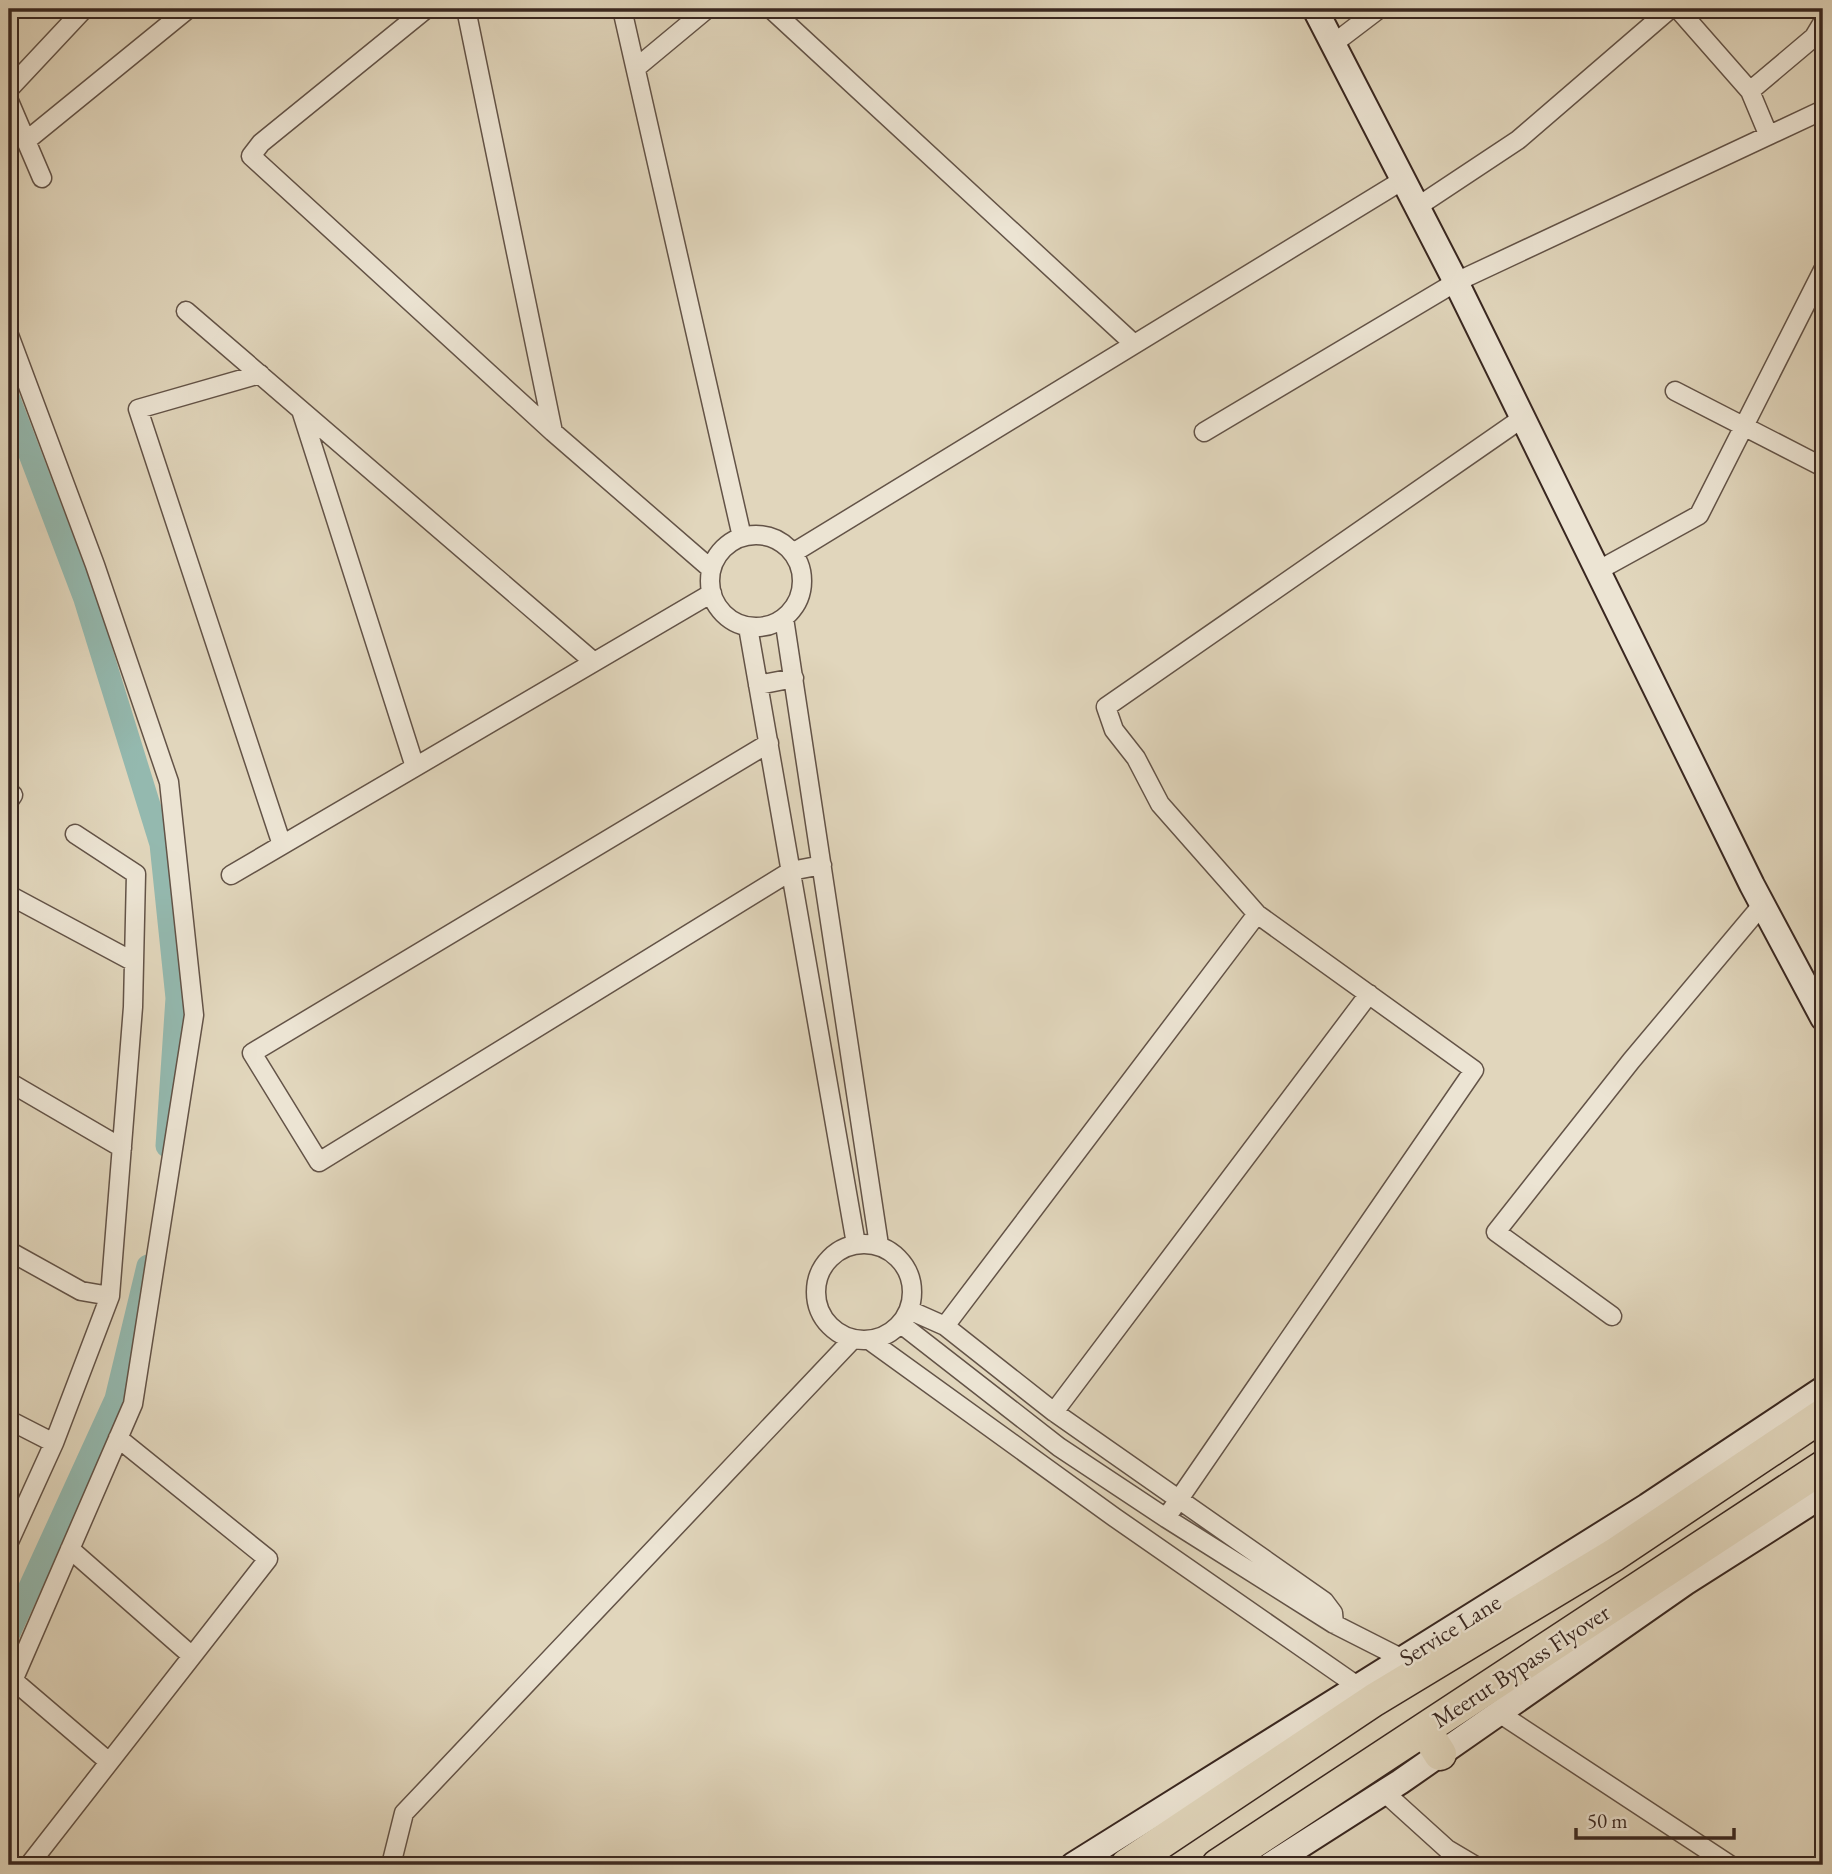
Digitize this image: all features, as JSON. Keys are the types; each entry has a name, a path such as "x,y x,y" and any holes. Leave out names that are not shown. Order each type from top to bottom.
{"highway":[{"name":"Meerut Bypass Flyover","path":"1367,1693 1632,1543 1823,1415"},
{"name":"Meerut Bypass Flyover","path":"1218,1865 1432,1742 1646,1584 1823,1467"},
{"path":"1127,1865 1367,1693"}],"street":[{"path":"9,89 84,9"},
{"path":"26,141 188,9"},
{"path":"426,9 261,144 251,156 553,432 711,569"},
{"path":"466,9 553,432"},
{"path":"622,9 742,537"},
{"path":"636,68 707,9"},
{"path":"771,9 1134,344"},
{"path":"1315,9 1457,282 1762,905 1823,1018"},
{"path":"1333,44 1379,9"},
{"path":"1417,207 1518,140 1670,9"},
{"path":"1678,9 1750,91 1768,134"},
{"path":"1750,91 1814,37 1823,22"},
{"path":"9,101 42,178"},
{"path":"1205,432 1457,282 1823,110"},
{"path":"793,553 1403,180"},
{"path":"1600,570 1699,515 1823,270"},
{"path":"186,311 594,662"},
{"path":"9,335 95,565 169,782 194,1015 133,1404 11,1685 109,1762"},
{"path":"260,374 138,409 282,845"},
{"path":"1675,391 1821,466"},
{"path":"302,410 415,767"},
{"path":"1166,1518 1474,1070 1257,914 1160,804 1136,758 1114,730 1106,707 1524,417"},
{"path":"742,537 770,537 793,553 803,580 801,594 784,618 761,627 748,627 722,612 712,593 711,569 718,555 728,544 742,537"},
{"path":"231,875 712,593"},
{"path":"784,618 879,1245"},
{"path":"748,627 856,1244"},
{"path":"758,685 794,678"},
{"path":"769,743 252,1053 319,1162 790,871 822,865"},
{"path":"9,792 13,794 9,801"},
{"path":"9,1542 54,1443 110,1296 134,962 136,874 75,834"},
{"path":"9,895 134,962"},
{"path":"1612,1316 1496,1232 1631,1061 1762,905"},
{"path":"945,1326 1257,914"},
{"path":"806,962 836,959"},
{"path":"1054,1412 1368,994"},
{"path":"826,1076 853,1072"},
{"path":"9,1082 122,1148"},
{"path":"391,1865 404,1814 861,1339 881,1337 905,1317 913,1294 911,1278 893,1253 879,1245 856,1244 835,1252 825,1262 815,1290 817,1307 825,1321 838,1332 861,1339 1367,1693 1073,1865"},
{"path":"9,1251 80,1291 110,1296"},
{"path":"905,1317 945,1326 1054,1412 1324,1601 1333,1613 1334,1624"},
{"path":"905,1317 1059,1447 1334,1624 1409,1667"},
{"name":"Service Lane","path":"1409,1667 1823,1388"},
{"path":"9,1420 54,1443"},
{"path":"29,1865 268,1559 118,1438"},
{"path":"1044,1466 1059,1447"},
{"path":"1114,1517 1130,1494"},
{"path":"1270,1865 1384,1792 1432,1742 1499,1713 1685,1583 1823,1495"},
{"path":"70,1549 192,1656"},
{"path":"1499,1713 1730,1865"},
{"path":"1384,1792 1447,1849 1474,1865"}],"waterway":[{"path":"9,399 85,599 161,844 177,998 167,1146"},
{"path":"9,1633 116,1399 148,1266"}]}
